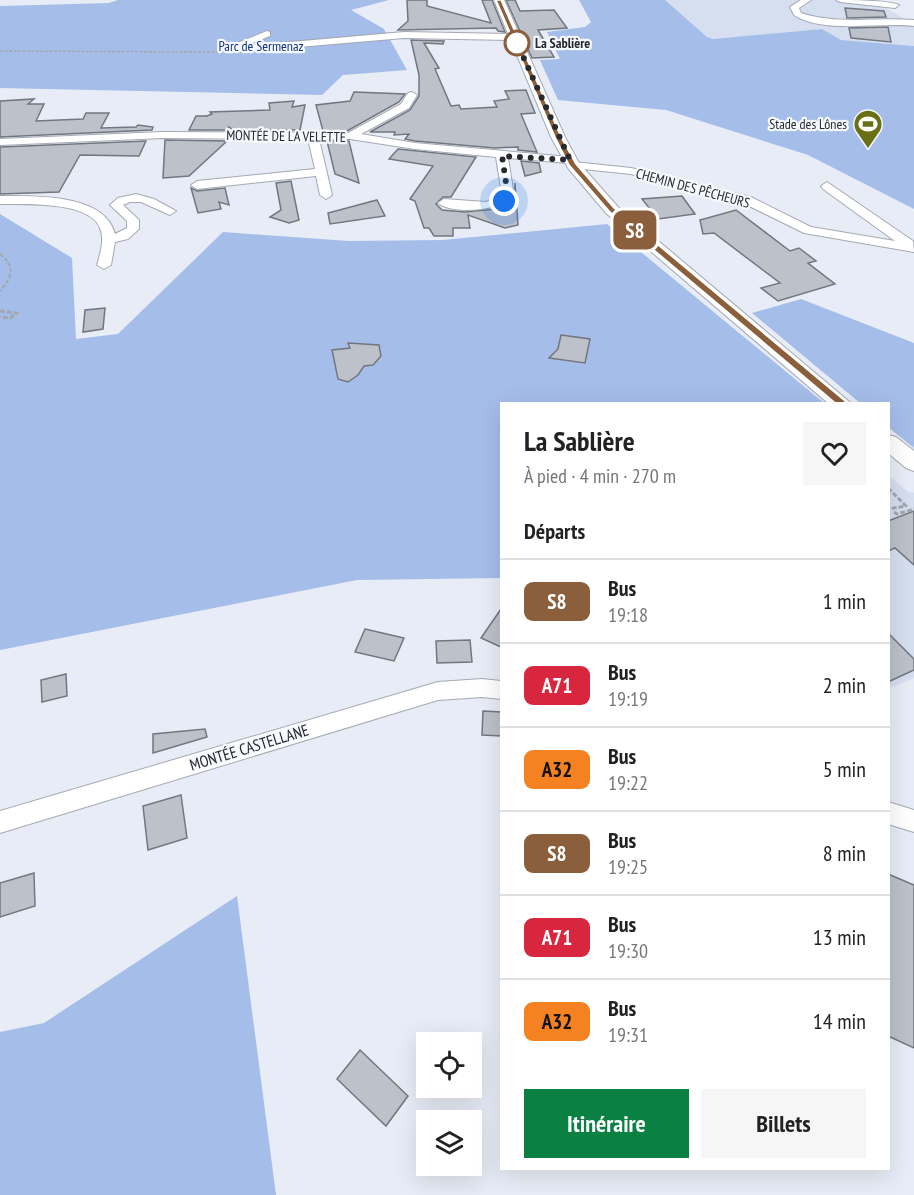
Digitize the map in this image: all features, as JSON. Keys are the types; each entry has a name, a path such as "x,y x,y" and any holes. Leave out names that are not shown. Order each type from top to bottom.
{"main road":[{"path":"499,0 572,163 585,181 618,216 840,402"},
{"path":"890,444 914,464"}],"street":[{"path":"807,0 794,7 798,15 843,23 913,20"},
{"path":"840,0 894,4 892,8 894,14 913,20"},
{"path":"267,34 235,46 239,49 404,35 515,37"},
{"path":"351,136 405,106 412,95"},
{"name":"MONTÉE DE LA VELETTE","path":"0,142 163,135 351,136 415,147 572,163"},
{"path":"313,136 326,195"},
{"path":"444,203 488,205 504,201 508,196 502,156"},
{"name":"CHEMIN DES PÊCHEURS","path":"572,163 631,171 747,200 808,230 913,248"},
{"path":"197,185 321,172"},
{"path":"827,186 913,248"},
{"path":"109,239 123,236 133,229 133,220 116,205 124,199 145,199 170,211"},
{"path":"0,200 54,203 91,211 107,226 109,239 104,265"},
{"name":"MONTÉE CASTELLANE","path":"0,822 438,691 482,688 500,690"},
{"path":"890,814 914,821"}],"path":[{"path":"0,51 208,53 239,49"},
{"path":"0,254 7,259 12,270 9,280 0,291"},
{"path":"0,311 16,313 10,318 0,317"},
{"path":"890,490 906,506"},
{"path":"890,509 906,506"},
{"path":"906,506 894,512 897,514 914,509"}],"shaded area":[{"path":"665,0 871,0 914,24 914,46 841,40 822,29 713,39 707,37"},
{"path":"890,477 907,491 914,493 914,678 890,688"}],"green space":[{"name":"Parc de Sermenaz","path":"118,0 389,0 351,10 384,29 407,70 343,75 322,95 0,88 0,6 109,3"},
{"path":"579,0 665,0 707,37 713,39 822,29 841,40 914,46 914,209 808,155 666,110 558,100 540,60 560,59 547,32 585,27 591,22"},
{"path":"0,214 72,258 76,339 118,334 223,232 348,241 443,240 607,224 823,402 500,402 500,578 357,580 0,650"},
{"path":"801,299 914,343 914,448 890,429 890,402 859,402 752,313"},
{"path":"237,896 276,1195 0,1195 0,1032 44,1023"}],"building":[{"path":"407,0 427,0 427,6 491,23 482,0 492,0 505,32 498,31 496,28 398,30 408,21"},
{"path":"506,0 515,0 520,11 554,10 567,28 538,30 554,57 532,58"},
{"path":"845,8 884,11 886,17 847,18"},
{"path":"888,27 891,42 851,38 849,28"},
{"path":"411,40 444,41 443,44 424,43 439,68 435,69 451,106 459,105 461,109 497,107 494,101 509,99 505,91 526,90 535,113 521,114 537,152 518,150 518,147 495,148 415,141 405,139 409,134 370,132 410,110 419,96 419,75"},
{"path":"354,92 405,94 399,102 347,131 323,131 316,105 350,101"},
{"path":"34,99 28,104 44,104 36,121 83,119 86,113 109,113 101,128 136,127 138,125 153,127 152,130 0,137 0,101"},
{"path":"294,101 292,107 305,105 300,130 233,130 229,127 229,130 189,130 196,116 207,116 212,114 210,112 270,110 269,103"},
{"path":"165,140 227,141 189,176 163,178"},
{"path":"146,141 139,156 80,155 59,192 0,194 0,147"},
{"path":"327,141 349,141 359,183 335,174"},
{"path":"398,149 476,157 451,197 443,197 436,204 442,210 465,212 496,209 515,198 515,183 518,225 505,228 468,215 470,228 453,228 453,236 434,236 429,228 424,228 415,201 410,199 433,166 389,159"},
{"path":"521,161 539,163 541,172 525,176"},
{"path":"291,181 299,220 289,223 270,217 281,210 276,183"},
{"path":"191,188 197,191 225,188 229,205 219,202 221,209 198,213"},
{"path":"682,196 695,214 658,219 642,199"},
{"path":"377,200 385,216 330,224 328,213"},
{"path":"736,210 790,251 799,248 816,261 808,263 835,284 778,301 761,288 780,283 714,233 703,234 700,220"},
{"path":"105,308 103,329 83,332 85,310"},
{"path":"561,335 590,339 585,363 549,358 558,349"},
{"path":"348,343 379,345 381,356 373,365 364,366 358,375 348,382 338,379 332,350 350,348"},
{"path":"914,511 914,565 895,548 890,550 890,520"},
{"path":"500,610 500,647 481,638"},
{"path":"365,629 404,638 394,661 355,652"},
{"path":"890,635 914,659 914,670 890,681"},
{"path":"470,640 472,662 437,663 436,641"},
{"path":"66,674 67,696 42,702 41,680"},
{"path":"483,711 500,712 500,736 482,735"},
{"path":"205,729 207,737 153,753 153,734"},
{"path":"181,795 187,838 148,850 143,806"},
{"path":"34,873 35,906 0,917 0,883"},
{"path":"890,875 914,885 914,1048 890,1037"},
{"path":"360,1050 408,1096 386,1126 337,1079"}],"bus line":[{"name":"S8","path":"499,0 558,137 573,165 585,181 639,234 840,402"}],"place":[{"name":"La Sablière","path":"517,43"},
{"name":"Stade des Lônes","path":"868,150"}],"route":[{"path":"504,201 508,196 502,156 570,160 517,43"}]}
